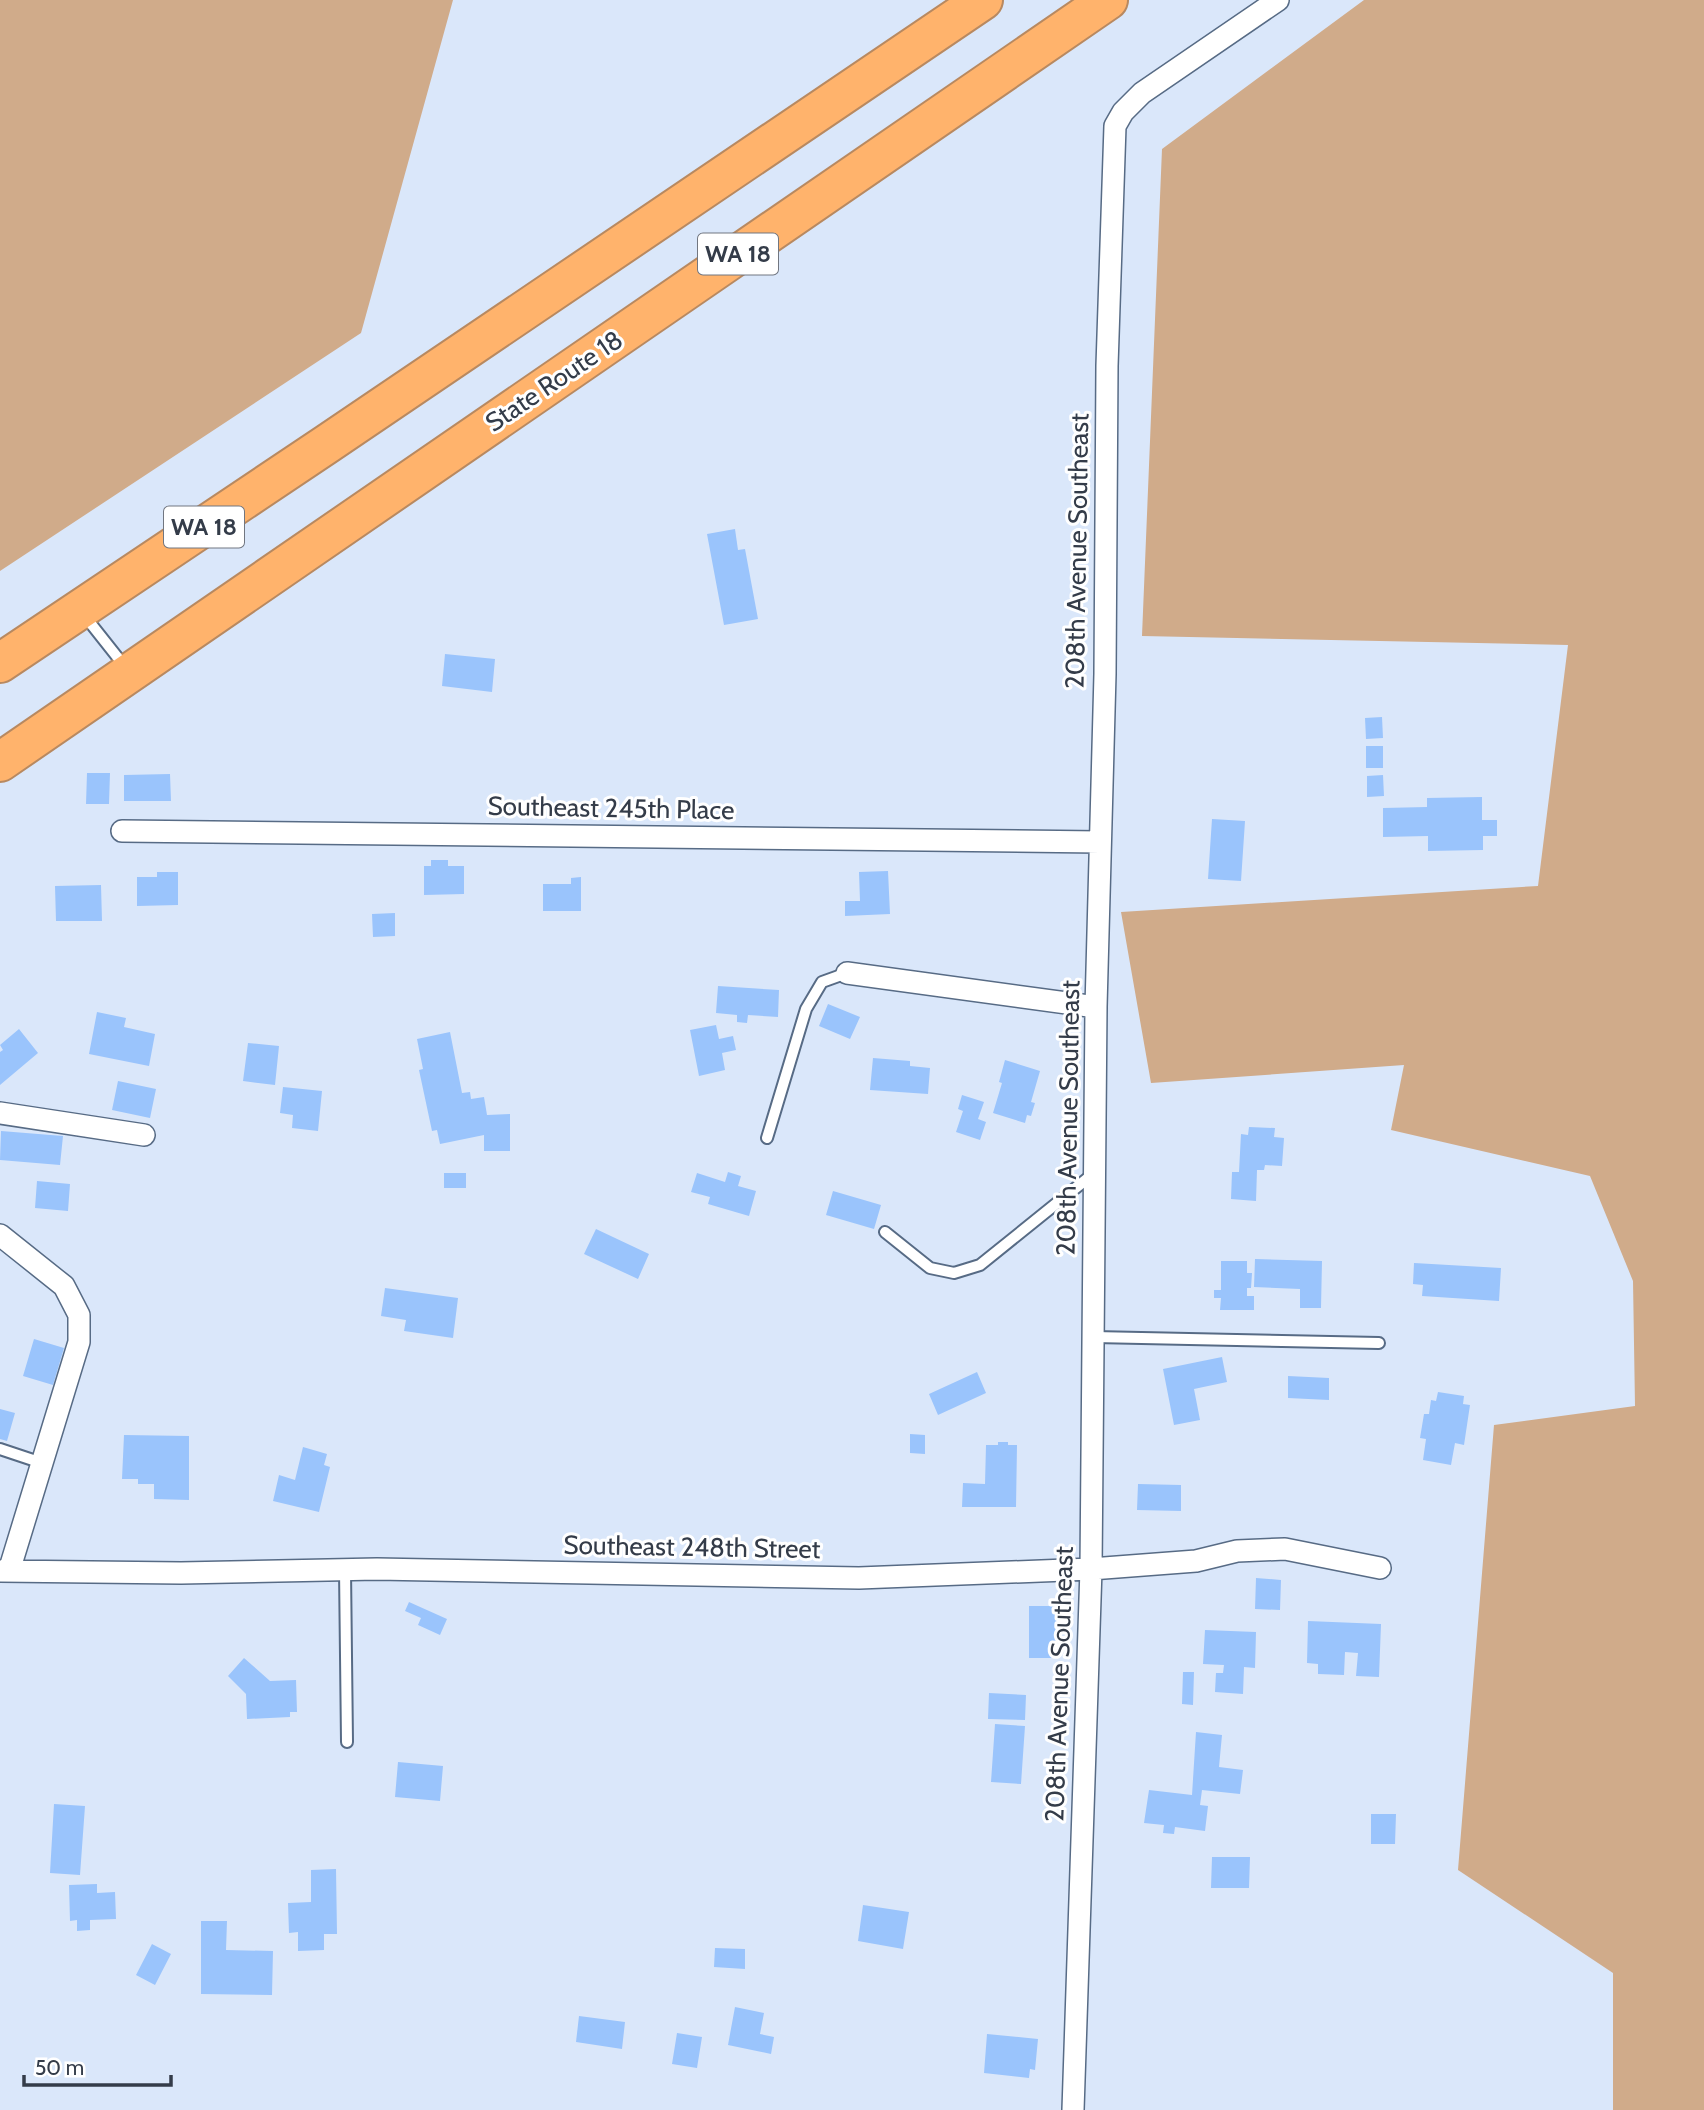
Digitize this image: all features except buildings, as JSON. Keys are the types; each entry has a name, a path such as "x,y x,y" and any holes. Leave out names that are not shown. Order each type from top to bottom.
{"highway":[{"name":"WA 18","path":"0,663 983,0"},
{"name":"State Route 18","path":"0,762 1108,0"}],"street":[{"name":"208th Avenue Southeast","path":"1073,2110 1091,1569 1096,1007 1105,674 1107,366 1115,126 1123,112 1143,93 1278,0"},
{"name":"Southeast 245th Place","path":"122,831 1100,842"},
{"path":"847,973 1096,1007"},
{"path":"0,1113 144,1135"},
{"path":"0,1235 64,1286 79,1315 79,1342 5,1571"},
{"name":"Southeast 248th Street","path":"5,1571 181,1573 402,1570 859,1578 1091,1569 1196,1561 1237,1551 1285,1549 1380,1568"}],"lane":[{"path":"80,610 130,673"},
{"path":"767,1138 806,1009 822,982 847,973"},
{"path":"885,1232 930,1268 954,1273 981,1265 1095,1172"},
{"path":"1094,1337 1379,1343"},
{"path":"0,1449 42,1463"},
{"path":"345,1570 347,1742"}],"shaded area":[{"path":"0,0 453,0 361,333 0,571"},
{"path":"1364,0 1704,0 1704,2110 1613,2110 1613,1973 1458,1870 1494,1425 1635,1406 1633,1281 1590,1176 1391,1130 1404,1065 1151,1083 1121,912 1538,886 1568,645 1142,636 1162,149"}]}
